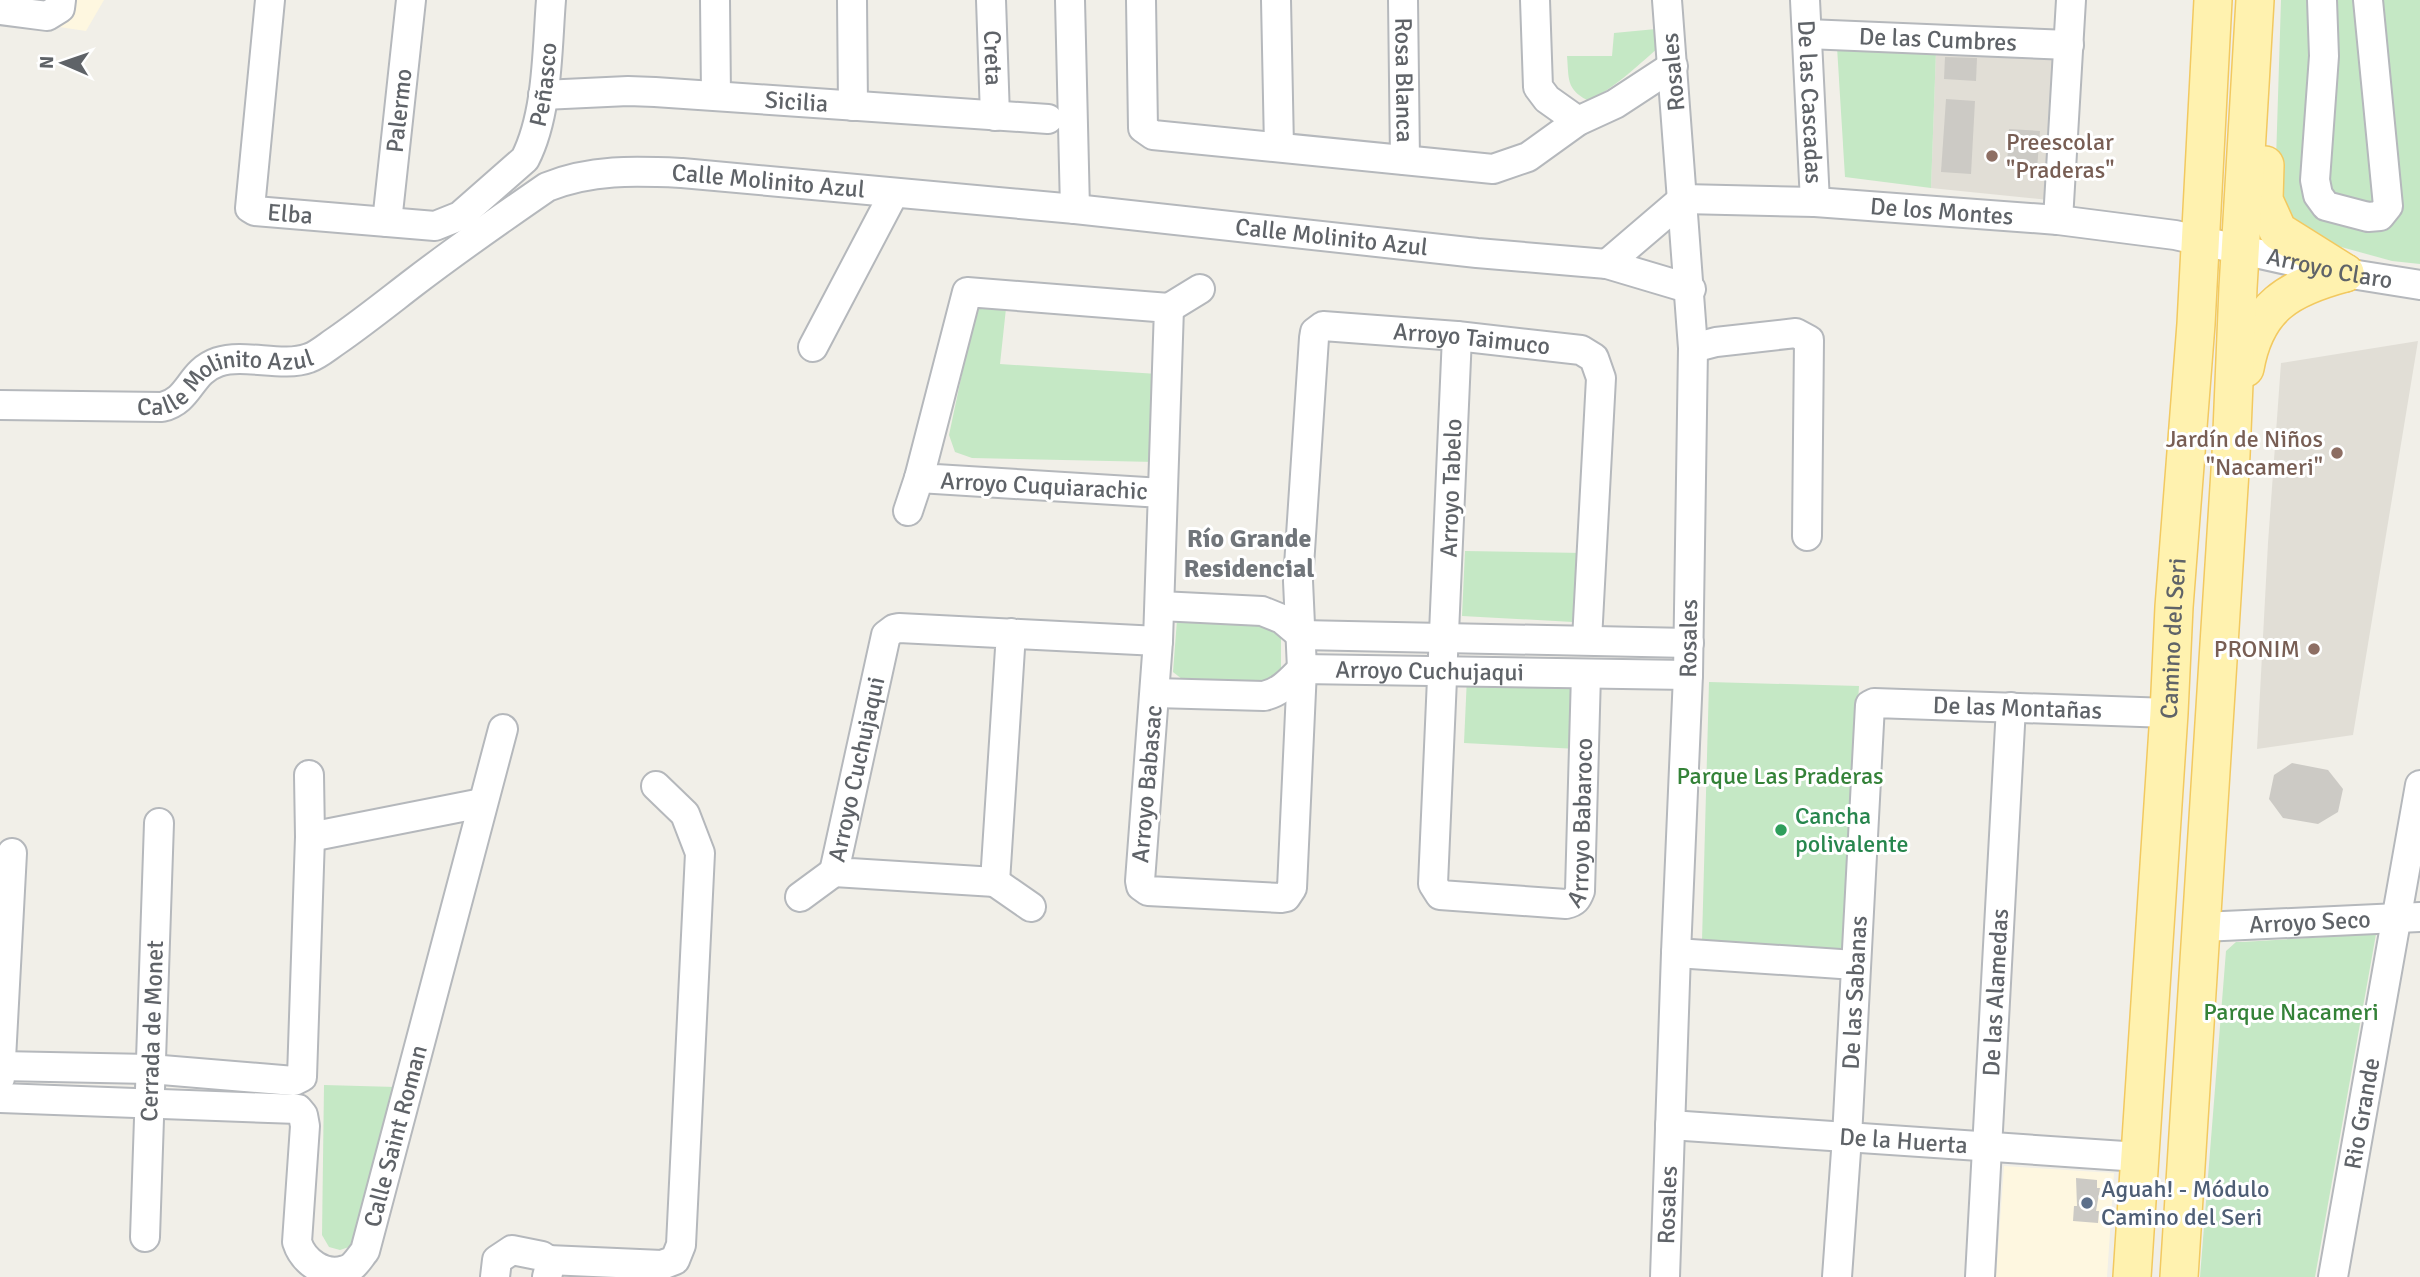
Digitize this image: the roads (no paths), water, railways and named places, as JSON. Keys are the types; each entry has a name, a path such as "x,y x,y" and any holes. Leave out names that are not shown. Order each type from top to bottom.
{"main road":[{"name":"Camino del Seri","path":"2132,1277 2174,607 2196,324 2213,0"},
{"name":"Camino del Seri","path":"2179,1277 2231,455 2255,0"},
{"path":"2252,53 2268,97 2264,200 2267,210 2278,231 2287,239 2345,273"},
{"path":"2231,455 2241,417 2248,354 2254,333 2262,319 2281,299 2299,287 2345,273"}],"street":[{"path":"0,10 47,16 60,8 61,0"},
{"name":"Elba","path":"270,0 250,208 255,211 435,226 460,216 520,166"},
{"name":"Palermo","path":"387,222 411,0"},
{"name":"Peñasco","path":"520,166 531,149 543,95 551,0"},
{"path":"715,0 716,95"},
{"path":"852,0 853,106"},
{"name":"Creta","path":"991,0 995,116"},
{"path":"1070,0 1075,209"},
{"path":"1141,0 1143,128 1153,135 1493,169 1528,157 1578,121 1615,104 1673,66"},
{"path":"1276,0 1279,147"},
{"name":"Rosa Blanca","path":"1404,0 1405,160"},
{"path":"1535,0 1538,87 1547,99 1578,121"},
{"name":"Rosales","path":"1665,1277 1689,643 1693,348 1667,0"},
{"name":"De las Cascadas","path":"1805,0 1815,202"},
{"path":"2058,220 2071,0"},
{"path":"2322,0 2324,56 2315,180 2318,195 2326,206 2368,217 2380,216 2388,206 2368,0"},
{"name":"De las Cumbres","path":"1807,34 2068,46"},
{"name":"Sicilia","path":"543,95 628,91 716,95 1048,119"},
{"name":"Calle Molinito Azul","path":"0,405 162,407 182,399 199,375 220,361 291,361 309,358 359,325 414,282 547,187 571,177 599,172 682,173 894,192 1608,264 1690,289"},
{"path":"813,347 894,192"},
{"path":"1608,264 1683,199"},
{"name":"De los Montes","path":"1683,199 1815,202 2058,220 2200,240"},
{"name":"Arroyo Claro","path":"2200,240 2345,273 2420,285"},
{"name":"Arroyo Cuquiarachic","path":"1158,641 1169,308 960,288 919,478 1162,493"},
{"path":"1169,308 1200,289"},
{"name":"Arroyo Taimuco","path":"1302,669 1298,581 1315,332 1323,326 1331,325 1581,350 1594,358 1601,378 1587,640"},
{"path":"1693,348 1716,342 1796,333 1809,340 1807,536"},
{"name":"Arroyo Tabelo","path":"1444,672 1457,336"},
{"path":"908,511 919,478"},
{"path":"1262,611 1298,581"},
{"path":"1160,606 1262,611 1282,619 1301,635"},
{"name":"Arroyo Cuchujaqui","path":"995,882 834,872 886,635 899,628 1158,641"},
{"path":"1011,633 995,882 1031,907"},
{"name":"Arroyo Cuchujaqui","path":"1301,635 1689,643"},
{"name":"Arroyo Babasac","path":"1158,641 1140,881 1141,886 1153,892 1286,897 1292,888 1302,669"},
{"name":"Arroyo Cuchujaqui","path":"1155,693 1264,696 1284,688 1302,669 1688,675"},
{"name":"Arroyo Babaroco","path":"1444,672 1433,884 1436,891 1447,896 1566,904 1574,903 1580,891 1586,674"},
{"name":"De las Montañas","path":"1869,706 1874,703 2169,713"},
{"name":"De las Sabanas","path":"1837,1277 1847,1137 1869,706"},
{"name":"De las Alamedas","path":"1980,1277 2011,707"},
{"name":"Calle Saint Roman","path":"149,1102 298,1109 303,1115 305,1126 297,1242 300,1252 311,1264 329,1270 345,1270 355,1264 365,1251 503,729"},
{"path":"0,1066 150,1069 294,1081 302,1077 310,837 309,775"},
{"name":"Rio Grande","path":"2333,1277 2408,918 2420,785"},
{"path":"495,1277 497,1260 512,1250 542,1256 547,1268 662,1265 675,1260 681,1245 700,853 685,814 656,786"},
{"path":"310,837 482,803"},
{"name":"Cerrada de Monet","path":"145,1237 159,823"},
{"path":"0,1078 12,853"},
{"path":"800,897 834,872"},
{"name":"Arroyo Seco","path":"2202,927 2408,918"},
{"path":"1676,953 1855,965"},
{"path":"0,1098 149,1102"},
{"name":"De la Huerta","path":"1670,1125 2140,1157"}],"place":[{"name":"Preescolar \"Praderas\"","path":"1992,156"},
{"name":"Jardín de Niños \"Nacameri\"","path":"2337,453"},
{"name":"PRONIM","path":"2314,649"},
{"name":"Cancha polivalente","path":"1781,830"},
{"name":"Aguah! - Módulo Camino del Seri","path":"2087,1203"}],"district":[{"name":"Río Grande Residencial","path":"1249,553"}],"park label":[{"name":"Parque Las Praderas","path":"1780,776"},
{"name":"Parque Nacameri","path":"2291,1012"}]}
